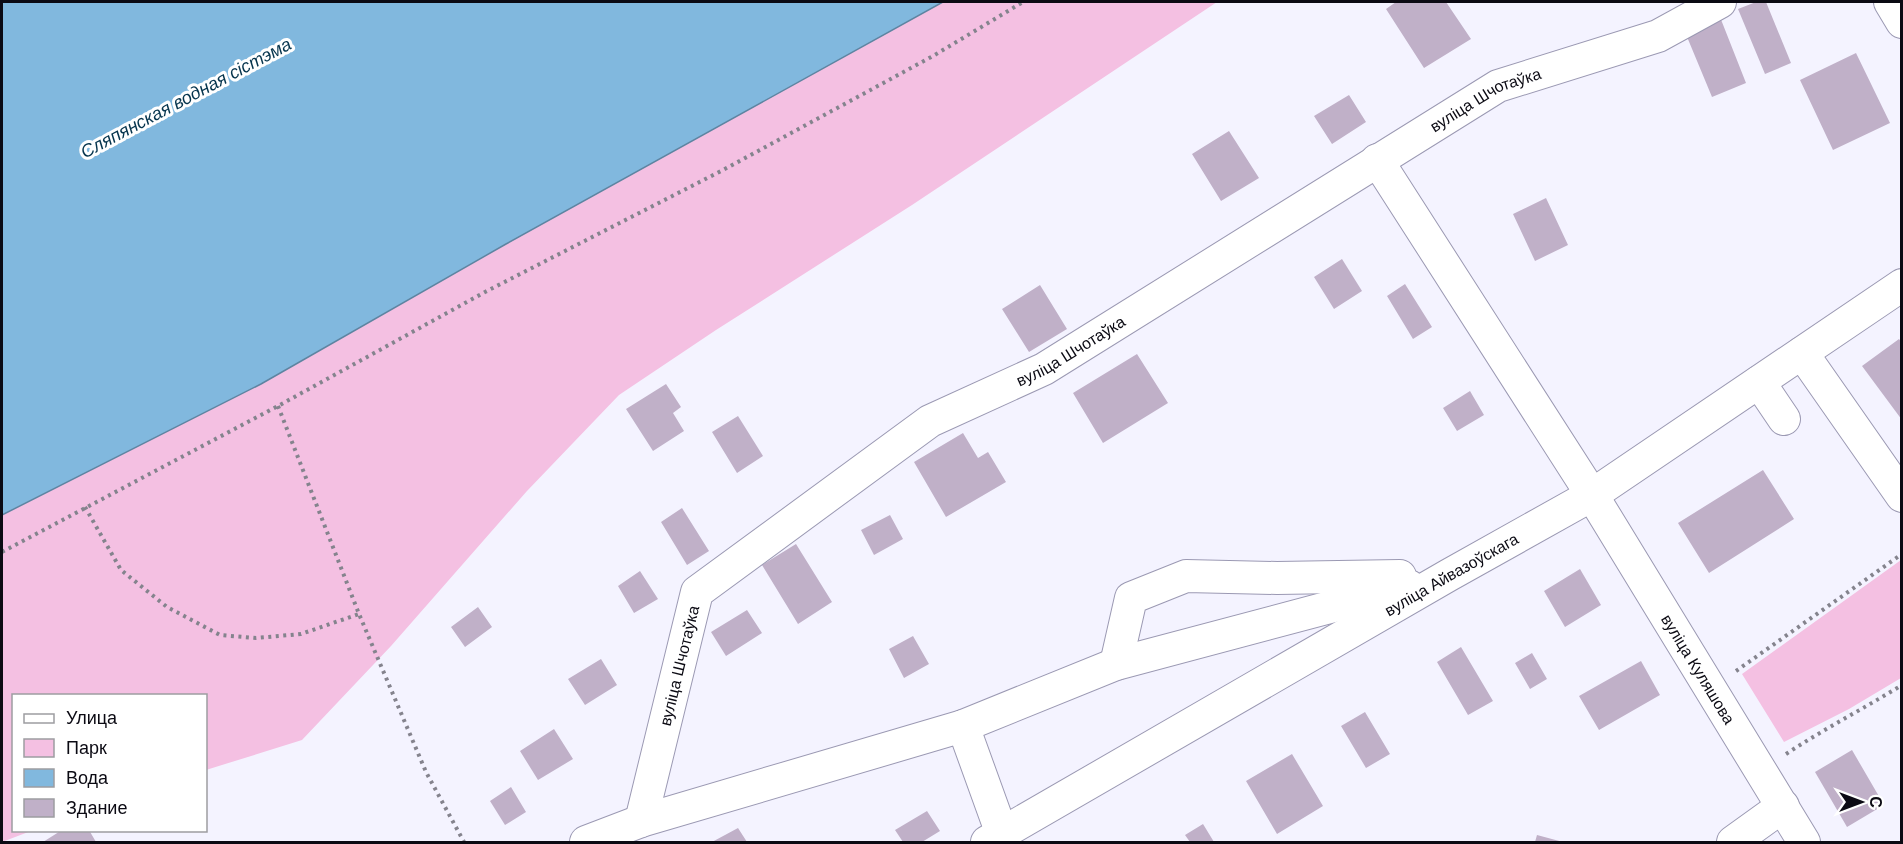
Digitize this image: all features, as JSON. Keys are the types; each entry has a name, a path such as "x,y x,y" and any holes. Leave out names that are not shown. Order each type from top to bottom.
{"street":[{"name":"вуліца Шчотаўка","path":"628,831 697,592 930,421 1044,369 1498,86 1658,36 1720,2"},
{"path":"1890,2 1902,22"},
{"name":"вуліца Куляшова","path":"1377,160 1592,495 1804,843"},
{"name":"вуліца Айвазоўскага","path":"994,838 1592,495 1902,285"},
{"path":"1802,353 1902,496"},
{"path":"1759,382 1784,419"},
{"path":"586,843 963,726 1116,663 1449,575"},
{"path":"1116,663 1131,598 1186,576 1277,578 1449,575"},
{"path":"963,726 994,838"},
{"path":"1733,843 1783,806"}],"path":[{"path":"2,552 278,406 485,292 734,164 933,56 1023,2"},
{"path":"278,406 359,614 426,772 464,843"},
{"path":"85,507 122,570 167,607 220,635 256,638 301,634 359,614"},
{"path":"1735,672 1902,554"},
{"path":"1786,754 1902,685"}],"green space":[{"path":"943,2 1217,2 912,205 619,395 527,491 391,646 302,740 207,770 207,694 12,694 12,832 28,832 2,842 2,515 261,384 506,244"},
{"path":"1901,560 1901,678 1849,709 1784,742 1742,674"}],"water":[{"name":"Сляпянская водная сістэма","path":"2,2 943,2 506,244 261,384 2,515"}],"building":[{"path":"1396,2 1446,2 1471,39 1424,68 1386,9"},
{"path":"1756,2 1766,2 1791,63 1765,74 1738,9"},
{"path":"1720,17 1746,83 1712,97 1685,32"},
{"path":"1856,53 1890,123 1833,150 1800,80"},
{"path":"1349,95 1366,122 1332,144 1314,116"},
{"path":"1229,131 1259,178 1221,201 1192,154"},
{"path":"1546,198 1568,245 1535,261 1513,214"},
{"path":"1342,259 1362,291 1334,309 1314,277"},
{"path":"1405,284 1432,327 1413,339 1387,296"},
{"path":"1040,285 1067,329 1029,352 1002,309"},
{"path":"1899,339 1902,343 1902,420 1862,366"},
{"path":"1137,354 1168,403 1103,443 1073,393"},
{"path":"666,384 681,407 673,413 684,431 653,451 626,409"},
{"path":"1470,391 1484,415 1457,431 1443,408"},
{"path":"738,416 763,456 737,473 712,432"},
{"path":"963,433 978,458 988,452 1006,482 946,517 914,462"},
{"path":"1763,470 1794,519 1709,573 1678,523"},
{"path":"682,508 709,551 687,565 661,522"},
{"path":"890,515 903,539 874,555 861,530"},
{"path":"796,544 832,602 798,624 762,565"},
{"path":"1580,569 1601,605 1565,627 1544,591"},
{"path":"640,571 658,599 634,613 618,586"},
{"path":"478,607 492,627 465,647 451,627"},
{"path":"747,610 762,633 726,656 711,632"},
{"path":"913,636 929,664 904,678 889,649"},
{"path":"1461,647 1493,701 1468,715 1437,662"},
{"path":"1532,653 1547,679 1530,689 1515,663"},
{"path":"601,659 617,685 585,705 568,679"},
{"path":"1641,661 1660,695 1599,730 1579,696"},
{"path":"1365,712 1390,754 1366,768 1341,726"},
{"path":"554,729 573,759 538,780 520,751"},
{"path":"1852,750 1884,805 1847,827 1815,772"},
{"path":"1292,754 1323,806 1277,834 1246,781"},
{"path":"511,787 526,812 505,825 490,801"},
{"path":"927,811 940,831 922,842 903,842 895,830"},
{"path":"1203,824 1214,842 1190,842 1185,835"},
{"path":"738,828 747,842 712,842"},
{"path":"59,832 90,832 96,842 43,842"},
{"path":"1537,835 1563,842 1535,842"}]}
